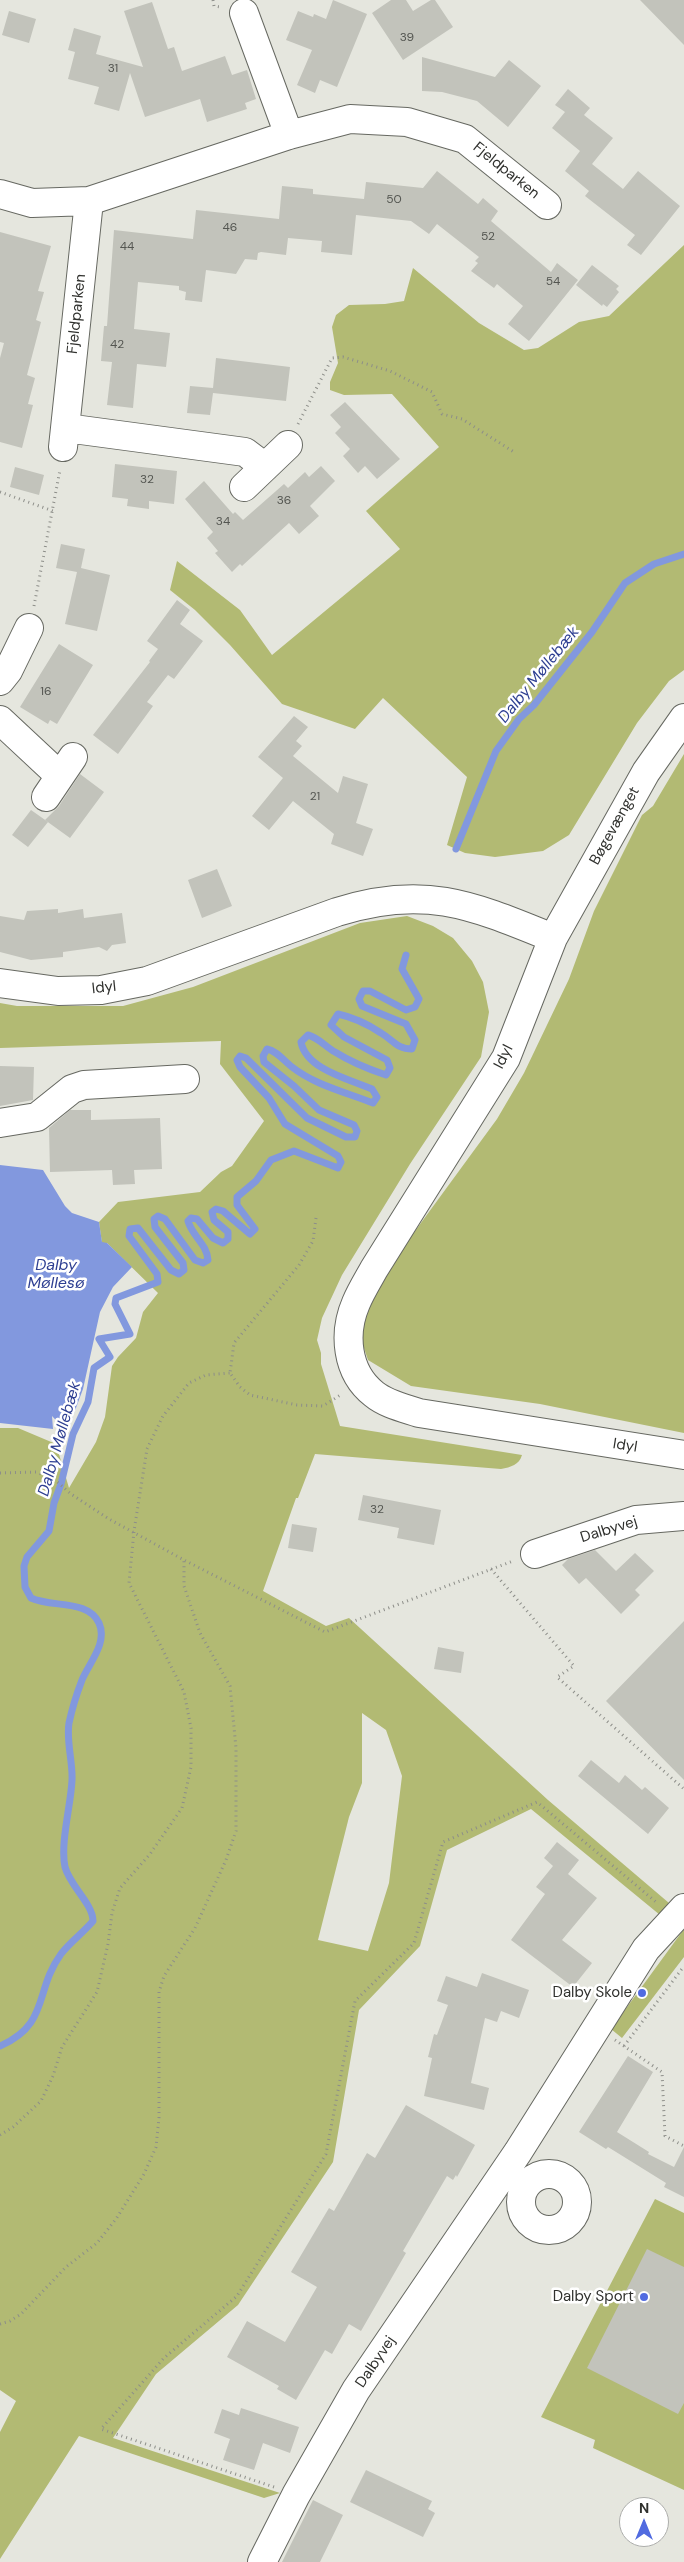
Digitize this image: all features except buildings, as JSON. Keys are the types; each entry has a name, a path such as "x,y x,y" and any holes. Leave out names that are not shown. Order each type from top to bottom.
{"street":[{"path":"244,13 289,135"},
{"name":"Fjeldparken","path":"0,194 32,202 89,201 289,135 350,119 407,122 465,139 547,205"},
{"name":"Fjeldparken","path":"64,438 89,201"},
{"path":"64,438 245,452 265,467"},
{"path":"244,487 288,445"},
{"path":"0,681 8,671 29,628"},
{"name":"Bøgevænget","path":"554,938 646,772 684,718"},
{"path":"0,720 60,776"},
{"name":"Idyl","path":"0,983 58,991 101,990 147,981 337,912 368,902 397,898 420,898 458,903 500,916 554,938 506,1058 374,1269 356,1304 349,1329 348,1349 362,1382 374,1394 397,1406 419,1413 684,1455"},
{"path":"0,1123 37,1117 72,1089 84,1085 184,1079"},
{"name":"Dalbyvej","path":"535,1554 636,1520 684,1516"},
{"name":"Dalbyvej","path":"262,2562 296,2495 356,2390 515,2179 596,2027 646,1949 680,1913"}],"path":[{"path":"288,445 332,358 343,357 390,371 432,392 442,414 462,419 514,452"},
{"path":"29,628 64,438"},
{"path":"0,492 52,511"},
{"path":"316,1218 313,1241 299,1265 234,1343 230,1373 240,1387 250,1395 297,1406 323,1406 362,1382"},
{"path":"0,2135 13,2127 41,2101 53,2076 62,2047 97,1992 108,1944 112,1913 120,1888 150,1854 182,1808 191,1767 191,1728 184,1692 129,1583 134,1532 147,1450 163,1416 189,1383 206,1375 230,1373"},
{"path":"0,1473 36,1472 54,1479 71,1494 134,1532 184,1560 325,1632 491,1568 535,1554"},
{"path":"0,2324 10,2321 21,2314 66,2267 97,2243 116,2219 144,2174 156,2147 158,2118 158,1992 164,1976 195,1928 226,1860 236,1832 236,1748 230,1686 200,1633 184,1586 184,1560"},
{"path":"491,1568 574,1666 557,1677 684,1789"},
{"path":"296,2495 101,2429 164,2358 237,2296 326,2154 354,2001 414,1943 443,1842 537,1802 680,1913"},
{"path":"624,2046 684,1966"},
{"path":"596,2027 662,2072 665,2136 684,2146"}],"green space":[{"path":"684,245 684,670 669,681 637,723 569,835 543,851 495,857 465,853 447,845 467,777 383,698 355,729 282,704 230,645 195,610 170,590 177,561 240,610 272,655 400,549 366,511 439,447 392,394 344,395 330,390 330,382 338,363 332,327 336,315 349,305 385,304 404,301 413,268 479,323 524,350 538,348 579,322 609,316"},
{"path":"684,754 684,1433 540,1404 411,1386 368,1360 361,1339 363,1318 377,1283 497,1119 524,1073 569,979 594,911 642,815 653,806"},
{"path":"407,916 433,926 453,938 472,961 483,982 489,1012 481,1057 410,1164 342,1275 322,1318 317,1340 321,1353 321,1364 340,1426 522,1455 514,1465 501,1469 315,1454 298,1498 296,1498 263,1591 326,1626 349,1618 548,1800 669,1903 660,1915 531,1809 447,1850 420,1946 359,2010 333,2162 238,2305 156,2374 113,2438 280,2493 264,2498 79,2436 0,2559 0,2432 16,2401 0,2390 0,1428 18,1428 56,1444 69,1488 96,1442 105,1417 112,1366 136,1338 143,1312 158,1293 107,1243 102,1243 99,1222 118,1202 200,1192 221,1172 232,1166 264,1121 220,1064 221,1041 0,1048 0,1003 17,1006 123,1006 193,987 360,923","holes":["362,1713 386,1730 402,1776 389,1883 368,1951 318,1940 349,1817 362,1783"]},
{"path":"684,1929 684,1957 622,2038 611,2029"},
{"name":"Dalby Sport","path":"655,2199 684,2213 684,2490 593,2448 595,2440 541,2417"}],"water":[{"name":"Dalby Møllesø","path":"0,1165 43,1170 65,1206 72,1213 99,1222 102,1242 107,1243 132,1267 113,1287 100,1312 83,1389 67,1432 52,1416 53,1429 0,1423"}],"waterway":[{"name":"Dalby Møllebæk","path":"456,849 496,751 519,719 534,705 592,632 625,583 654,564 684,554"},
{"name":"Dalby Møllebæk","path":"0,2046 27,2028 34,2017 47,1981 61,1954 93,1921 89,1908 71,1881 65,1867 64,1847 72,1780 68,1737 69,1723 82,1680 97,1653 101,1630 94,1615 87,1610 31,1598 25,1587 24,1566 27,1557 49,1531 54,1503 61,1484 73,1434 88,1402 94,1368 110,1357 99,1339 130,1334 115,1304 116,1298 158,1282 157,1274 129,1236 130,1229 138,1228 171,1270 179,1274 184,1270 183,1263 155,1227 154,1219 158,1216 165,1219 195,1260 203,1263 208,1260 207,1254 188,1221 191,1218 197,1219 213,1238 223,1243 228,1239 228,1232 214,1220 212,1212 216,1209 223,1211 250,1234 255,1229 237,1205 237,1197 256,1181 271,1160 294,1151 338,1168 341,1162 338,1156 285,1124 269,1098 240,1067 237,1060 240,1056 246,1058 307,1118 346,1137 355,1137 357,1131 354,1125 319,1110 294,1086 264,1062 263,1056 267,1049 271,1050 310,1079 373,1103 377,1097 372,1089 340,1077 319,1066 311,1059 301,1042 308,1035 312,1036 347,1059 386,1075 390,1068 387,1060 344,1037 331,1025 338,1014 343,1015 371,1027 399,1046 412,1049 415,1040 406,1024 362,1006 359,999 363,991 370,991 406,1010 415,1007 419,999 402,969 406,955"}],"place":[{"name":"Dalby Skole","path":"642,1993"},
{"name":"Dalby Sport","path":"644,2297"}]}
